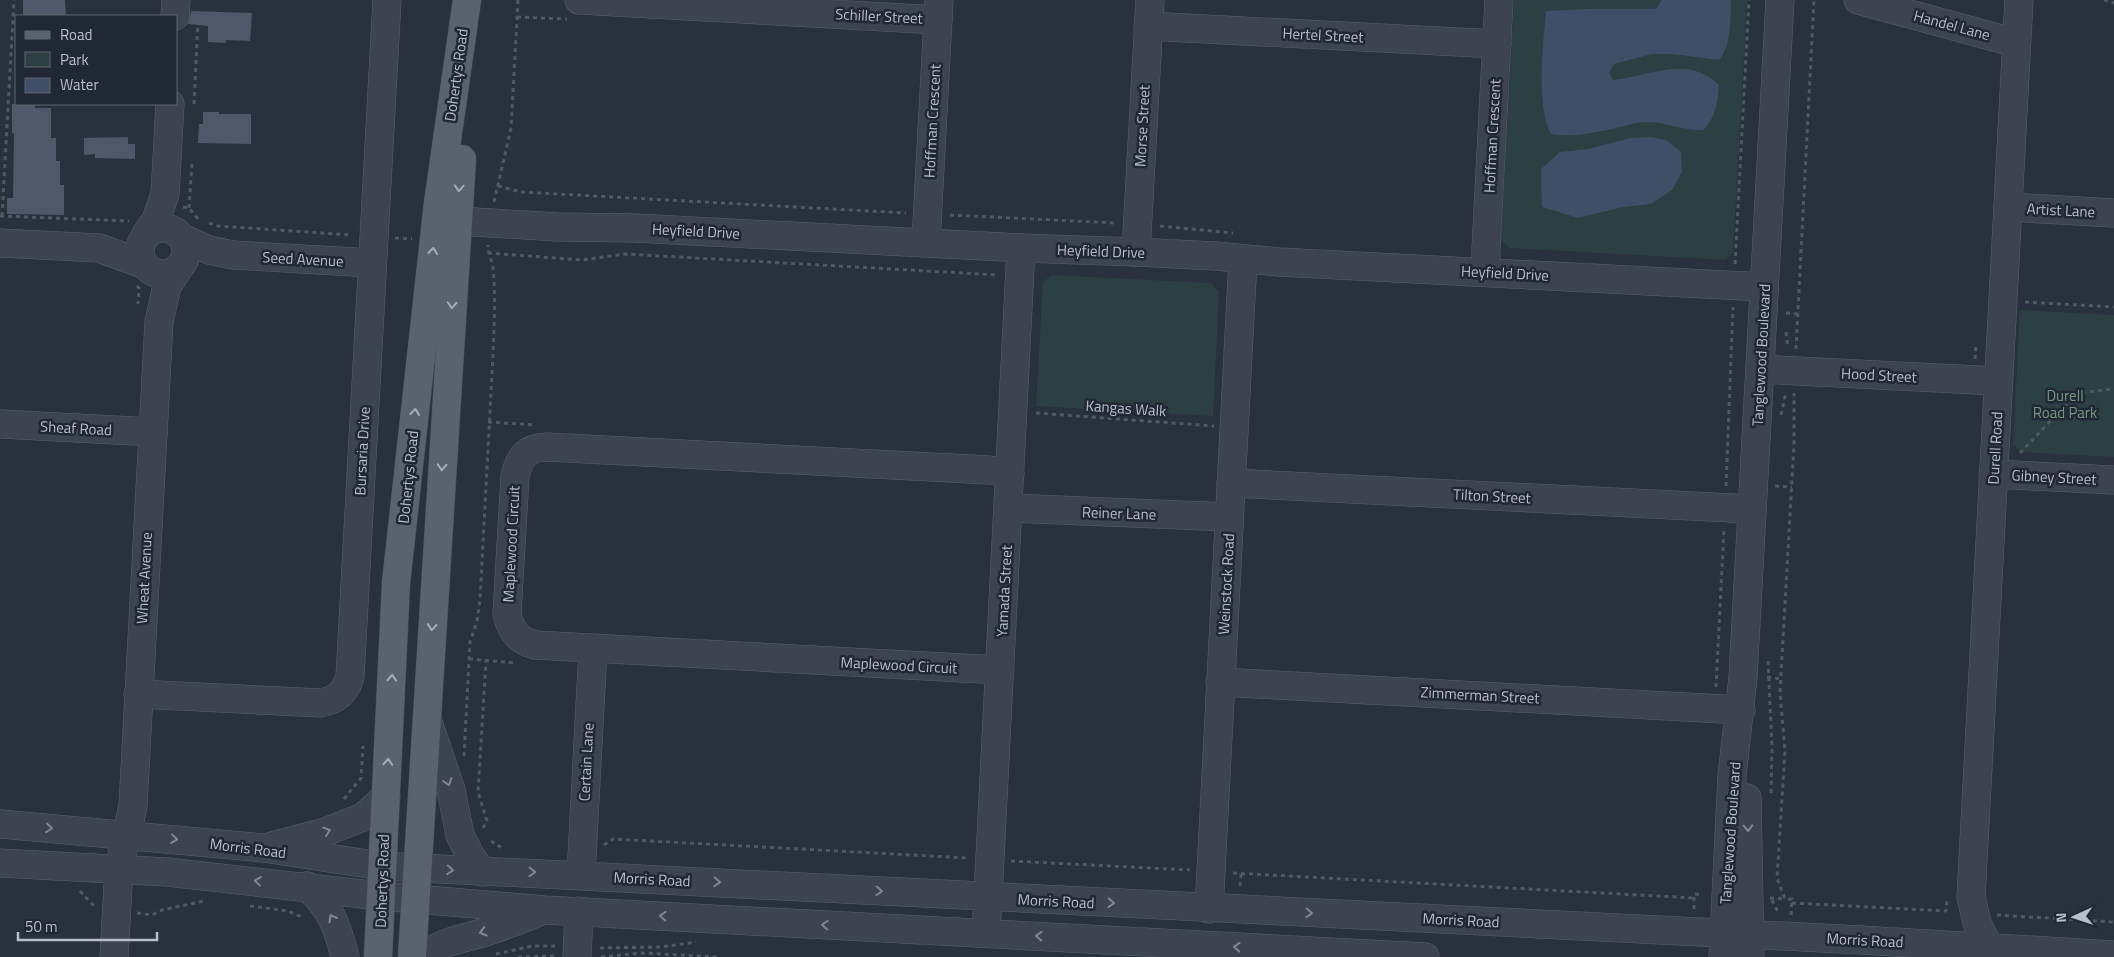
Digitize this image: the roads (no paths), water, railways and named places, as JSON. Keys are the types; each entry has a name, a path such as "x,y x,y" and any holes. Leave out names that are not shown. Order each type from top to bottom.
{"main road":[{"name":"Dohertys Road","path":"378,957 396,582 437,227 466,0"},
{"name":"Dohertys Road","path":"412,957 414,898 427,719 437,227 474,0"}],"street":[{"path":"175,15 176,0"},
{"name":"Bursaria Drive","path":"138,694 320,703 331,701 340,696 347,687 350,677 387,0"},
{"name":"Schiller Street","path":"579,0 939,10"},
{"name":"Hoffman Crescent","path":"1486,272 1500,0"},
{"name":"Tanglewood Boulevard","path":"1736,945 1732,776 1763,502 1760,369 1780,0"},
{"name":"Handel Lane","path":"1858,0 2016,43"},
{"name":"Durell Road","path":"1935,944 1950,933 1960,905 1993,474 2019,0"},
{"name":"Hoffman Crescent","path":"926,242 939,10"},
{"name":"Hertel Street","path":"1149,13 1497,44"},
{"name":"Morse Street","path":"1136,252 1149,13"},
{"path":"141,271 140,247 165,200 170,105"},
{"path":"99,248 141,271 158,274 173,272 180,267 186,255 187,231 165,200"},
{"name":"Artist Lane","path":"2008,207 2114,213"},
{"name":"Heyfield Drive","path":"437,227 488,223 558,227 635,228 1215,256 1243,260 1764,287"},
{"path":"0,243 99,248 145,235 152,230 167,228 187,231"},
{"name":"Seed Avenue","path":"187,231 191,244 233,255"},
{"name":"Yamada Street","path":"986,933 1021,248"},
{"name":"Seed Avenue","path":"180,267 209,257 233,255 372,264"},
{"name":"Weinstock Road","path":"1209,909 1209,871 1243,260"},
{"name":"Wheat Avenue","path":"148,314 180,267"},
{"name":"Wheat Avenue","path":"114,957 119,869 133,806 153,432 148,314 154,292 141,271"},
{"name":"Hood Street","path":"1760,369 1789,377 1998,381"},
{"name":"Sheaf Road","path":"0,424 153,432"},
{"name":"Maplewood Circuit","path":"1000,670 535,645 524,642 516,636 510,627 507,614 515,476 518,464 524,454 534,448 989,470 1010,473"},
{"name":"Gibney Street","path":"1993,474 2114,480"},
{"name":"Tilton Street","path":"1231,483 1763,502"},
{"name":"Reiner Lane","path":"1009,508 1229,517"},
{"name":"Certain Lane","path":"581,863 593,649"},
{"name":"Zimmerman Street","path":"1220,682 1740,710"},
{"path":"427,719 450,790 460,835 471,857 483,872"},
{"path":"264,848 325,832 363,817 386,797"},
{"name":"Morris Road","path":"0,824 264,848 382,866 483,872 581,863 988,897 1282,912 1736,945 1785,936 2114,955"},
{"name":"Morris Road","path":"0,863 167,872 307,886 380,896 545,910 986,933 1067,947 1425,957"},
{"path":"307,886 322,901 338,928 345,957"},
{"name":"Durell Road","path":"1960,905 1989,948"},
{"path":"423,957 446,942 487,932 545,910"},
{"path":"580,911 580,954"},
{"path":"1280,953 1282,912"}],"water":[{"path":"1662,0 1731,0 1728,39 1719,60 1672,54 1652,54 1614,64 1609,73 1613,80 1668,69 1695,71 1707,76 1719,85 1715,109 1711,120 1703,130 1643,122 1586,134 1551,134 1546,122 1542,91 1542,57 1546,11 1656,9"},
{"path":"1650,137 1666,140 1681,152 1682,172 1672,190 1651,204 1623,207 1578,218 1542,207 1541,169 1560,152 1588,149 1630,138"}],"park label":[{"name":"Durell Road Park","path":"2065,404"}]}
